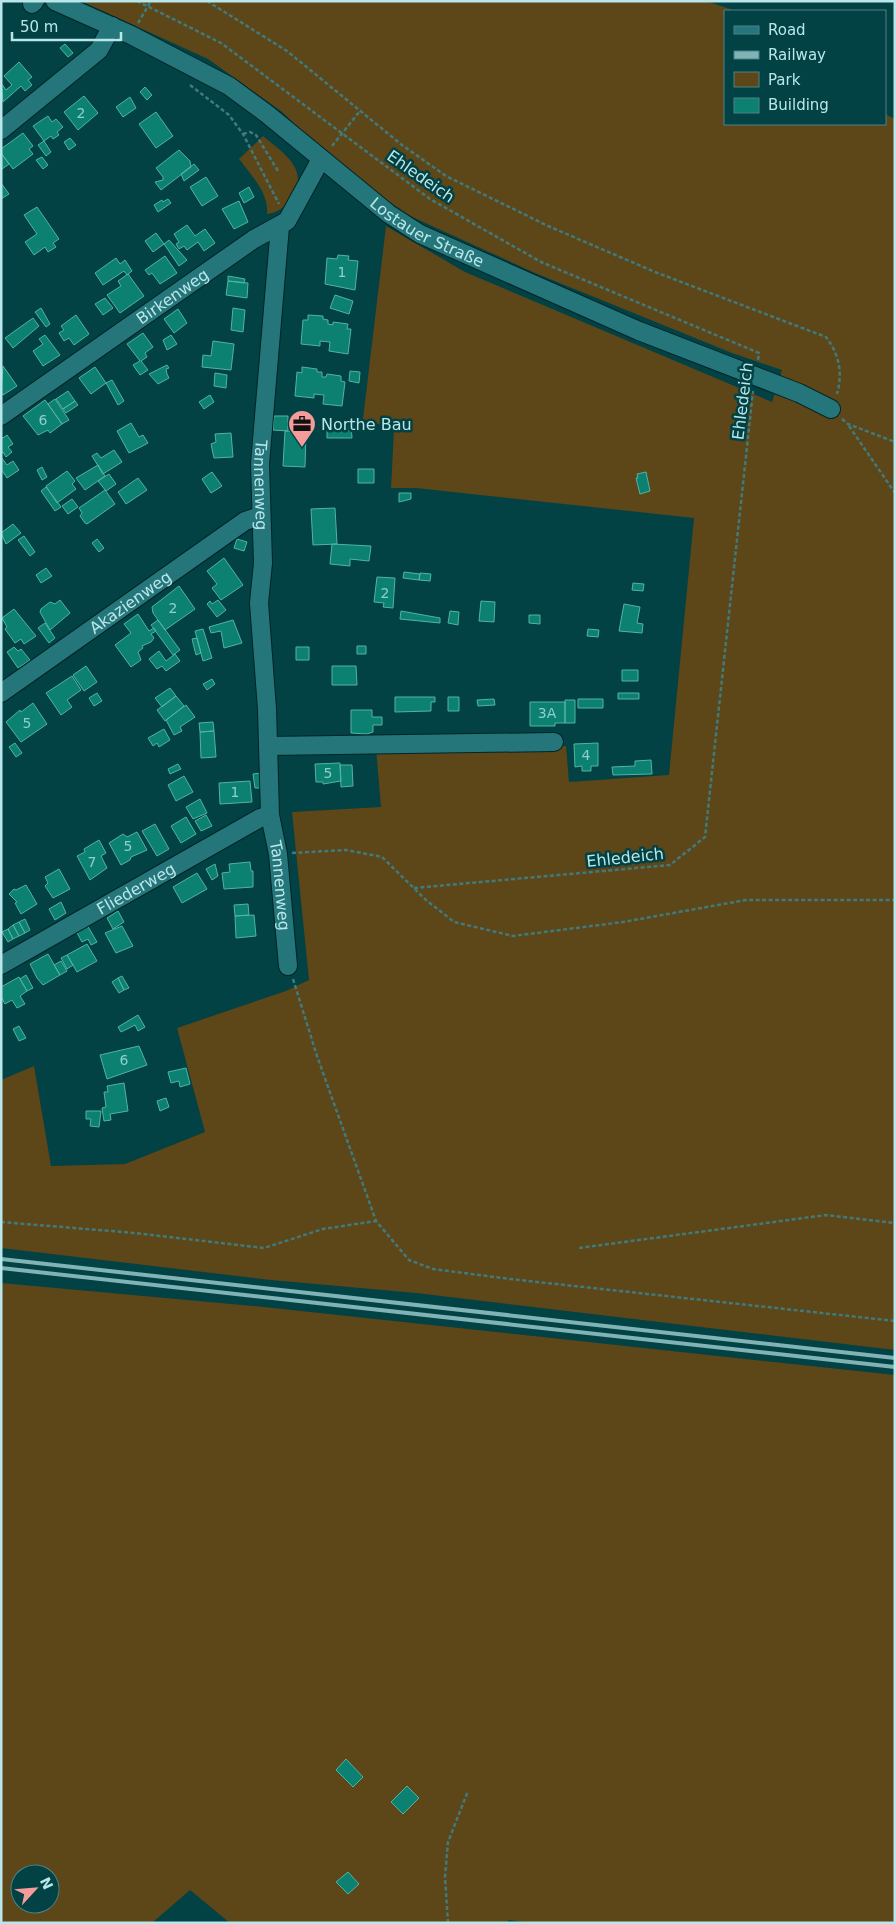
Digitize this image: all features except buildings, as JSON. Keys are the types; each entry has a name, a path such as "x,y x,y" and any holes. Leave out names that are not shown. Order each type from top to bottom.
{"street":[{"name":"Lostauer Straße","path":"54,1 112,26 229,86 326,154 389,214 420,234 639,331 755,375 831,409"},
{"path":"1,130 98,50 112,26"},
{"path":"284,223 326,154"},
{"name":"Birkenweg","path":"1,416 254,239 284,223"},
{"name":"Tannenweg","path":"284,223 260,464 260,516 263,563 260,603 270,815 278,854 288,966"},
{"name":"Akazienweg","path":"1,693 244,522 260,516"},
{"path":"268,746 554,742"},
{"name":"Fliederweg","path":"1,965 188,858 260,818 270,815"}],"path":[{"name":"Ehledeich","path":"137,1 221,43 430,199 541,262 759,353 704,837 670,865 414,888"},
{"path":"137,25 151,1"},
{"path":"207,1 287,50 360,111 446,176 540,222 655,272 826,337 834,347 840,363 840,381 831,409"},
{"path":"182,80 229,115 243,134 284,223"},
{"path":"326,154 360,111"},
{"path":"243,134 250,132 256,135 278,171"},
{"path":"895,442 848,424 895,493"},
{"path":"278,854 346,850 382,857 426,900 454,922 513,936 623,922 746,900 895,900"},
{"path":"288,966 376,1221 409,1260 433,1269 510,1280 895,1322"},
{"path":"579,1248 826,1215 895,1222"},
{"path":"1,1222 135,1233 264,1248 323,1229 376,1221"},
{"path":"448,1923 445,1877 448,1842 468,1790"}],"green space":[{"path":"81,1 706,1 733,10 724,10 724,125 886,125 886,114 895,119 895,1350 416,1293 271,1280 1,1248 1,1080 34,1066 51,1166 125,1164 205,1132 177,1028 286,991 309,980 292,812 381,807 376,748 566,746 569,782 669,775 694,518 416,488 391,488 394,429 363,419 386,226 465,272 772,402 782,370 732,353 535,273 408,215 343,169 281,111 208,59"},
{"path":"263,136 292,162 298,177 293,196 288,202 279,210 267,214 267,206 262,192 239,159"},
{"path":"1,1283 264,1307 895,1375 895,1923 532,1923 509,1920 506,1923 230,1923 190,1890 152,1923 1,1923"}],"railway":[{"path":"1,1259 895,1358"},
{"path":"1,1268 895,1367"}],"place":[{"name":"Northe Bau","path":"302,448"}]}
